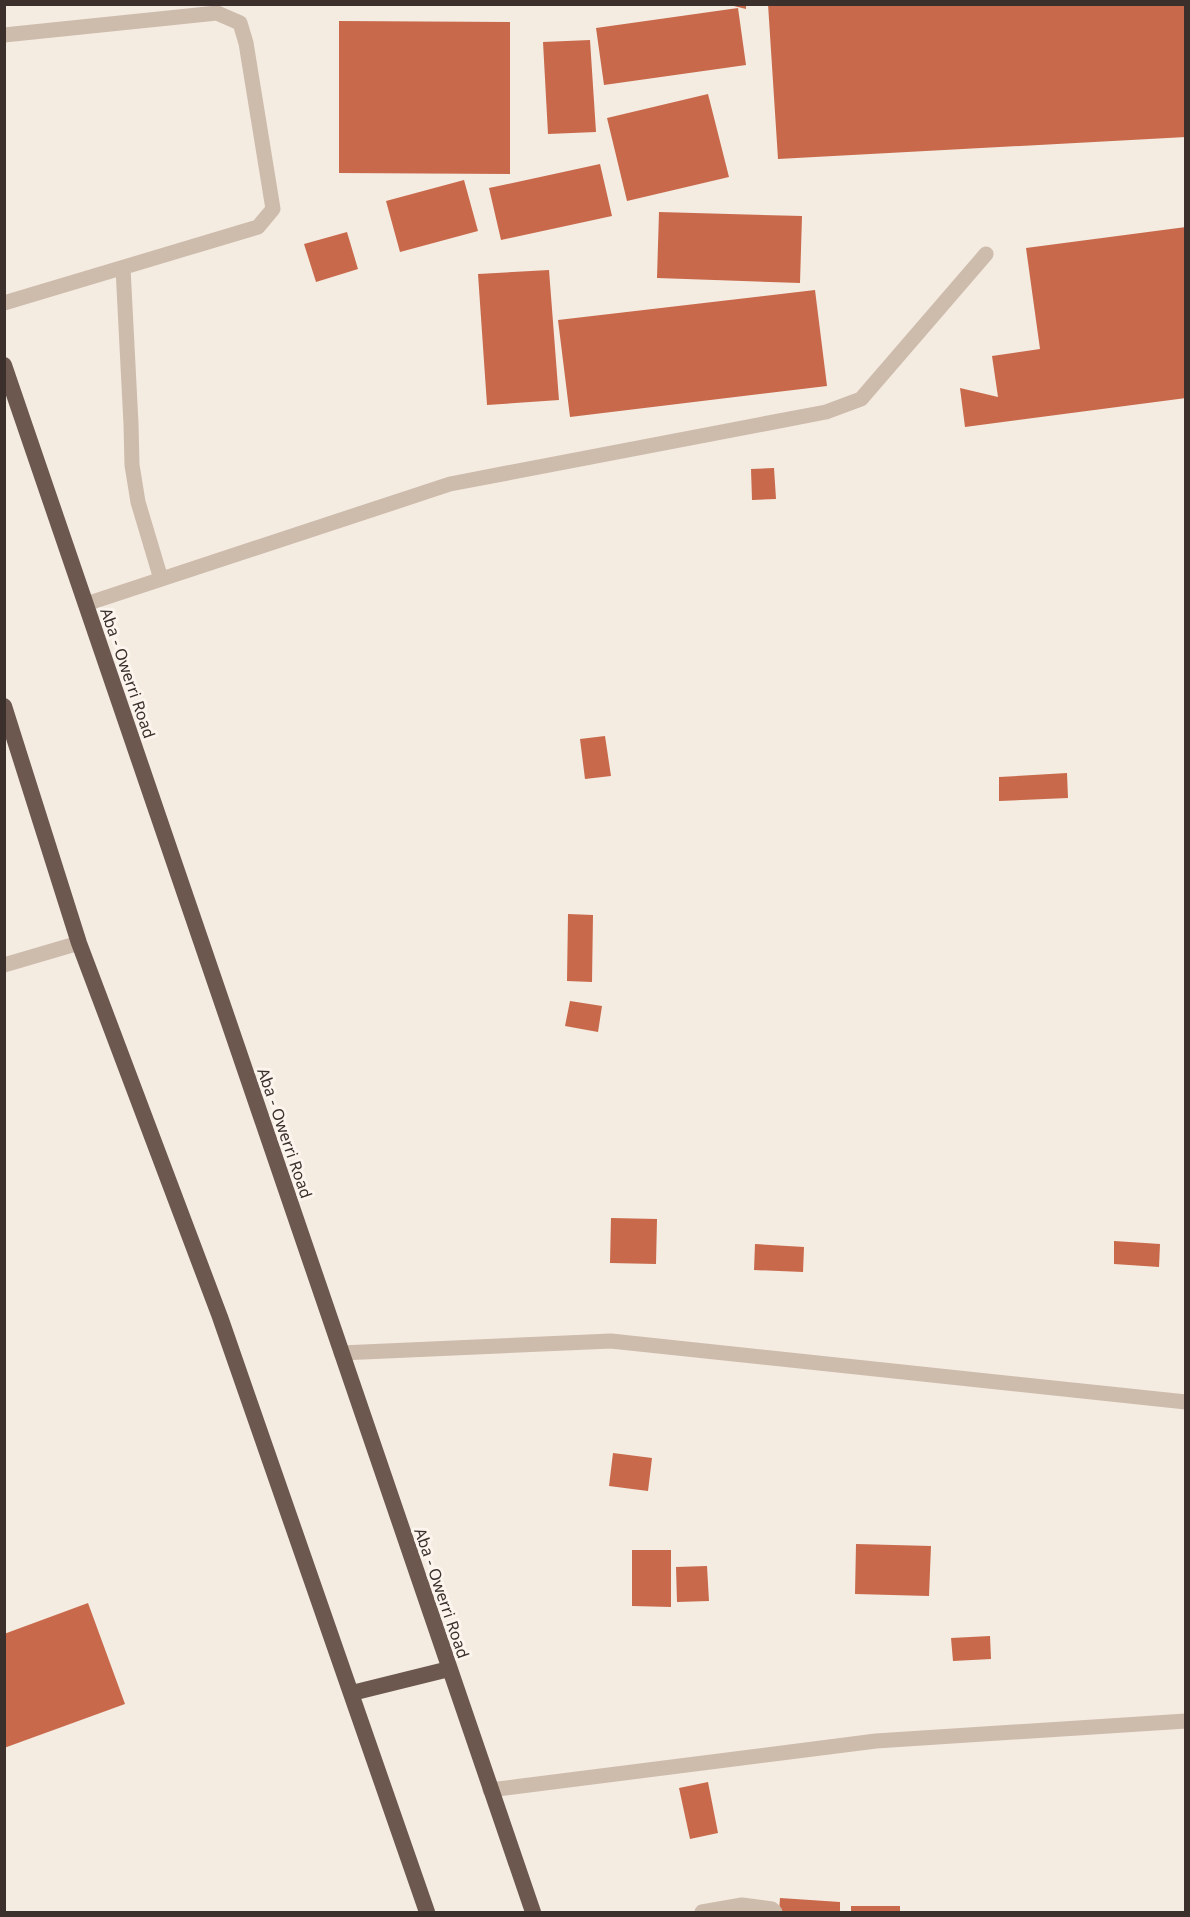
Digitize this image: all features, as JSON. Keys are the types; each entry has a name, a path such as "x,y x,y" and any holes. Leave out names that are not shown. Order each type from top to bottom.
{"highway":[{"name":"Aba - Owerri Road","path":"4,365 533,1912"},
{"path":"4,706 79,943 220,1317 427,1912"},
{"path":"352,1693 449,1669"}],"lane":[{"path":"4,35 218,13 240,23 246,43 273,209 258,227 4,303"},
{"path":"86,604 450,484 826,412 861,399 986,254"},
{"path":"123,267 132,465 138,502 161,579"},
{"path":"4,965 79,943"},
{"path":"341,1353 611,1341 1185,1402"},
{"path":"490,1790 876,1740 1185,1721"},
{"path":"702,1912 742,1905 772,1909 775,1912"}],"building":[{"path":"726,4 746,4 746,9"},
{"path":"768,4 1186,4 1186,137 778,159"},
{"path":"738,8 746,65 604,85 596,28"},
{"path":"339,21 510,22 510,174 339,173"},
{"path":"590,40 596,132 548,134 543,42"},
{"path":"708,94 729,177 627,201 607,118"},
{"path":"600,164 612,216 501,240 489,188"},
{"path":"464,180 478,231 400,252 386,201"},
{"path":"659,212 802,216 800,283 657,278"},
{"path":"1186,227 1186,398 965,427 960,388 998,397 992,356 1040,349 1026,248"},
{"path":"347,232 358,269 316,282 304,244"},
{"path":"549,270 559,400 487,405 478,274"},
{"path":"815,290 827,386 570,417 558,320"},
{"path":"774,468 776,499 752,500 751,469"},
{"path":"605,736 611,776 585,779 580,739"},
{"path":"1067,773 1068,798 999,801 999,777"},
{"path":"568,914 593,915 592,982 567,981"},
{"path":"570,1001 602,1006 598,1032 565,1026"},
{"path":"611,1218 657,1219 656,1264 610,1263"},
{"path":"1114,1241 1160,1244 1159,1267 1114,1264"},
{"path":"755,1244 804,1247 803,1272 754,1270"},
{"path":"613,1453 652,1458 648,1491 609,1486"},
{"path":"856,1544 931,1546 929,1596 855,1594"},
{"path":"632,1550 671,1550 671,1607 632,1606"},
{"path":"707,1566 709,1601 677,1602 676,1567"},
{"path":"88,1603 125,1704 4,1748 4,1634"},
{"path":"990,1636 991,1659 953,1661 951,1638"},
{"path":"708,1782 718,1833 690,1839 679,1788"},
{"path":"780,1898 840,1902 840,1912 779,1912"},
{"path":"851,1906 900,1906 900,1912 851,1912"}]}
